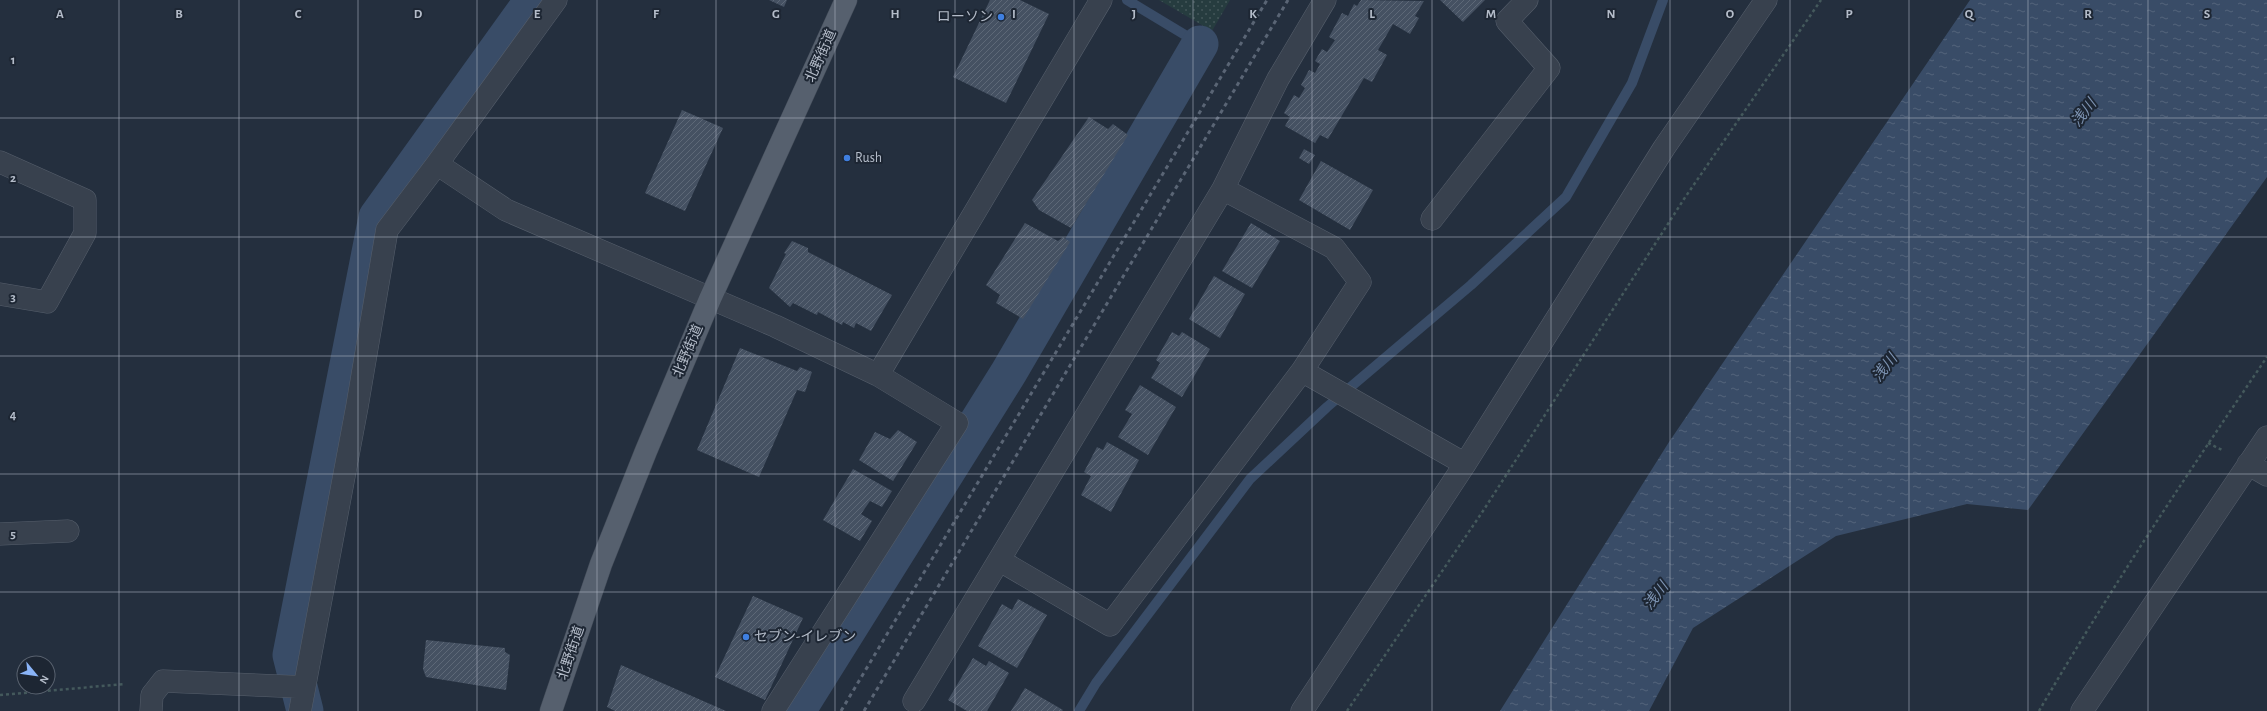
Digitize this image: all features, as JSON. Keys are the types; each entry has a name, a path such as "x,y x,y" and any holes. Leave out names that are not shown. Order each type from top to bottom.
{"main road":[{"name":"北野街道","path":"551,711 601,564 710,299 846,0"}],"street":[{"path":"300,711 303,687 357,407 387,230 437,164 556,0"},
{"path":"878,375 1101,0"},
{"path":"914,701 1223,189 1278,79 1325,0"},
{"path":"1432,219 1550,68 1507,21 1527,0"},
{"path":"1302,711 1464,464 1664,148 1766,0"},
{"path":"0,162 85,200 86,232 48,302 0,294"},
{"path":"437,164 506,210 774,326 878,375 957,424 773,711"},
{"path":"999,560 1110,625 1302,370 1360,282 1334,248 1223,189"},
{"path":"1302,370 1464,464"},
{"path":"2082,711 2267,437"},
{"path":"2248,464 2267,475"},
{"path":"0,534 68,531"},
{"path":"151,703 163,681 303,687"}],"path":[{"path":"1346,711 1483,511 1684,199 1821,0"},
{"path":"2039,711 2102,605 2145,538 2267,357"},
{"path":"0,695 131,683 151,703"}],"green space":[{"path":"1159,0 1230,0 1212,31"}],"water":[{"name":"浅川","path":"1970,0 2267,0 2267,177 2028,510 1967,504 1836,536 1693,628 1649,711 1500,711 1669,442"}],"building":[{"path":"769,0 787,0 784,7"},
{"path":"990,0 1020,0 1049,14 1006,103 953,77"},
{"path":"1361,0 1424,1 1415,16 1419,18 1410,34 1393,24 1378,50 1387,55 1372,82 1364,78 1328,139 1320,135 1315,143 1285,126 1290,117 1284,113 1294,95 1299,98 1305,88 1301,85 1309,70 1315,73 1320,64 1315,61 1322,49 1327,52 1335,40 1329,37 1342,13 1348,16 1354,4 1357,6"},
{"path":"1440,0 1485,0 1463,22"},
{"path":"682,110 723,128 685,211 645,193"},
{"path":"1089,117 1108,129 1113,124 1128,135 1071,228 1039,210 1032,200"},
{"path":"1304,149 1315,155 1309,164 1299,158"},
{"path":"1321,161 1373,190 1350,230 1299,200"},
{"path":"1025,223 1058,241 1063,237 1070,242 1023,319 996,303 1000,295 986,285"},
{"path":"1251,223 1280,241 1252,288 1222,271"},
{"path":"792,241 808,248 808,252 892,295 871,331 856,323 854,328 843,322 842,325 818,312 817,315 793,303 790,307 769,288 786,254 784,253"},
{"path":"1214,276 1245,294 1220,338 1189,319"},
{"path":"1172,332 1179,336 1182,332 1210,349 1182,397 1151,378 1160,363 1156,360"},
{"path":"740,348 797,371 800,367 812,372 805,392 797,390 759,477 697,450"},
{"path":"1140,385 1176,407 1148,455 1118,437 1132,414 1125,410"},
{"path":"898,430 917,442 893,481 859,460 875,432 890,439"},
{"path":"1107,442 1139,460 1111,512 1081,495 1091,476 1084,472 1097,447 1103,450"},
{"path":"853,469 892,491 882,507 870,501 861,514 872,521 860,541 823,520"},
{"path":"753,596 803,618 765,700 715,677"},
{"path":"1018,599 1047,615 1017,668 978,646 1002,604 1012,610"},
{"path":"426,640 505,648 505,652 510,655 506,690 426,677 423,669"},
{"path":"973,658 986,666 989,661 1009,673 987,711 967,711 948,700"},
{"path":"621,665 726,711 615,711 607,707"},
{"path":"1025,688 1063,710 1011,711"}],"waterway":[{"path":"305,711 291,655 377,217 533,0"},
{"path":"1127,0 1200,44"},
{"path":"1079,711 1096,683 1250,479 1327,407 1471,285 1566,197 1632,83 1663,0"},
{"path":"797,711 1009,372 1200,44"}],"railway":[{"path":"841,711 1267,0"},
{"path":"864,711 1288,0"}],"place":[{"name":"ローソン","path":"1001,17"},
{"name":"Rush","path":"847,158"},
{"name":"セブン-イレブン","path":"746,637"}]}
